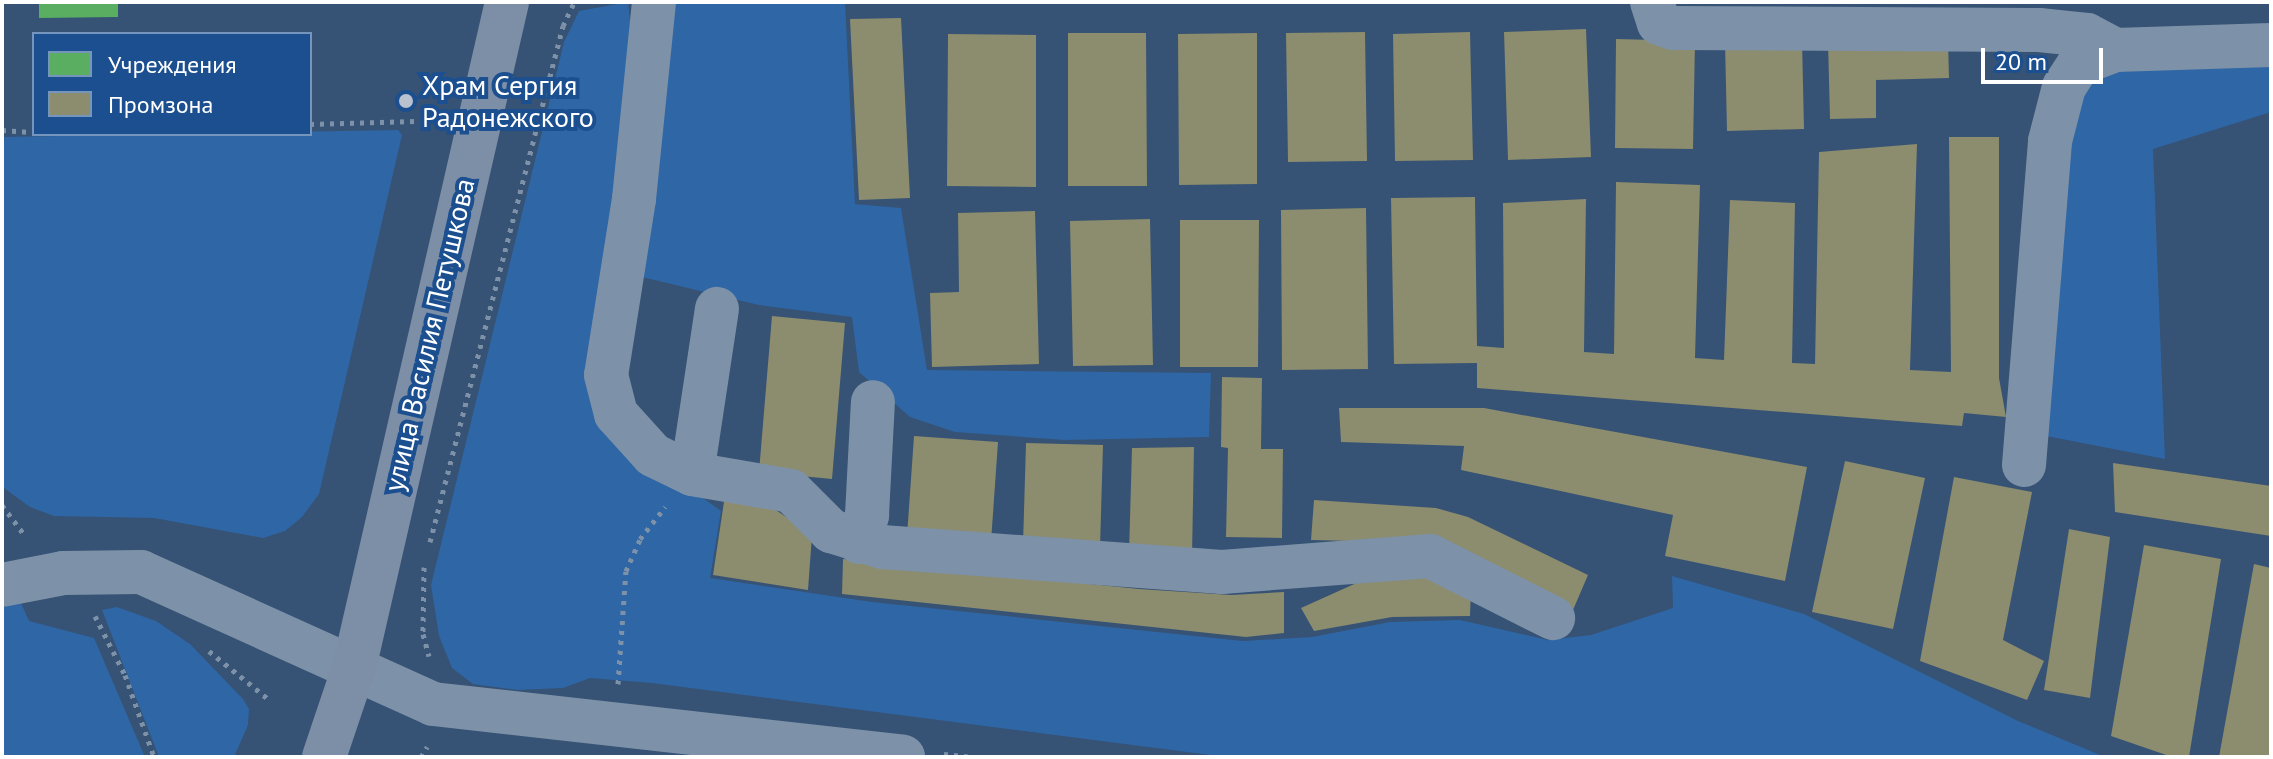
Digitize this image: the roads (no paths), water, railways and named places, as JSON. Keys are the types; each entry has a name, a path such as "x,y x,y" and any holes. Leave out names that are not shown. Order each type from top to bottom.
{"main road":[{"name":"улица Василия Петушкова","path":"324,757 354,668 507,2"}],"street":[{"path":"654,2 634,199 606,375 616,414 653,455 700,475 791,491 831,531 859,542 1222,572 1430,556 1553,618"},
{"path":"1652,2 1659,23 1673,28 2025,29 2087,35 2115,50"},
{"path":"2024,465 2050,141 2064,87 2079,64 2115,50 2271,45"},
{"path":"700,475 717,309"},
{"path":"859,542 867,515 873,402"},
{"path":"2,585 63,573 141,572 433,704 916,754"}],"place":[{"name":"Храм Сергия Радонежского","path":"406,101"}]}
